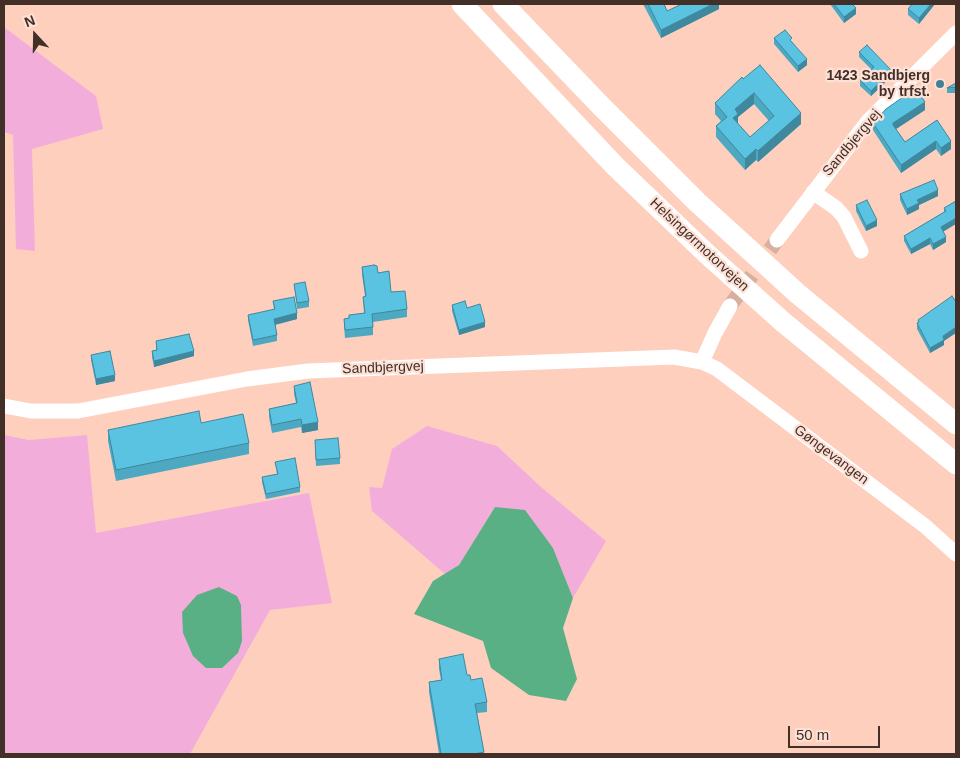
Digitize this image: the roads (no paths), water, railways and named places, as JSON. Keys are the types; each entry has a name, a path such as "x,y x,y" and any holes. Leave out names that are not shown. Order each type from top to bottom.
{"highway":[{"path":"451,4 501,46"},
{"name":"Helsingørmotorvejen","path":"462,4 615,166 707,254 790,328 956,464"},
{"path":"503,4 600,106 704,208 798,294 956,424"}],"street":[{"name":"Sandbjergvej","path":"776,240 868,121 956,33"},
{"path":"813,192 836,208 844,217 861,252"},
{"path":"702,362 730,306"},
{"name":"Sandbjergvej","path":"4,406 31,411 78,411 247,379 308,371 674,357 702,362"},
{"name":"Gøngevangen","path":"702,362 717,369 925,526 956,554"}],"tunnel":[{"path":"730,306 777,240"}],"place":[{"name":"1423 Sandbjerg by trfst.","path":"940,84"}]}
